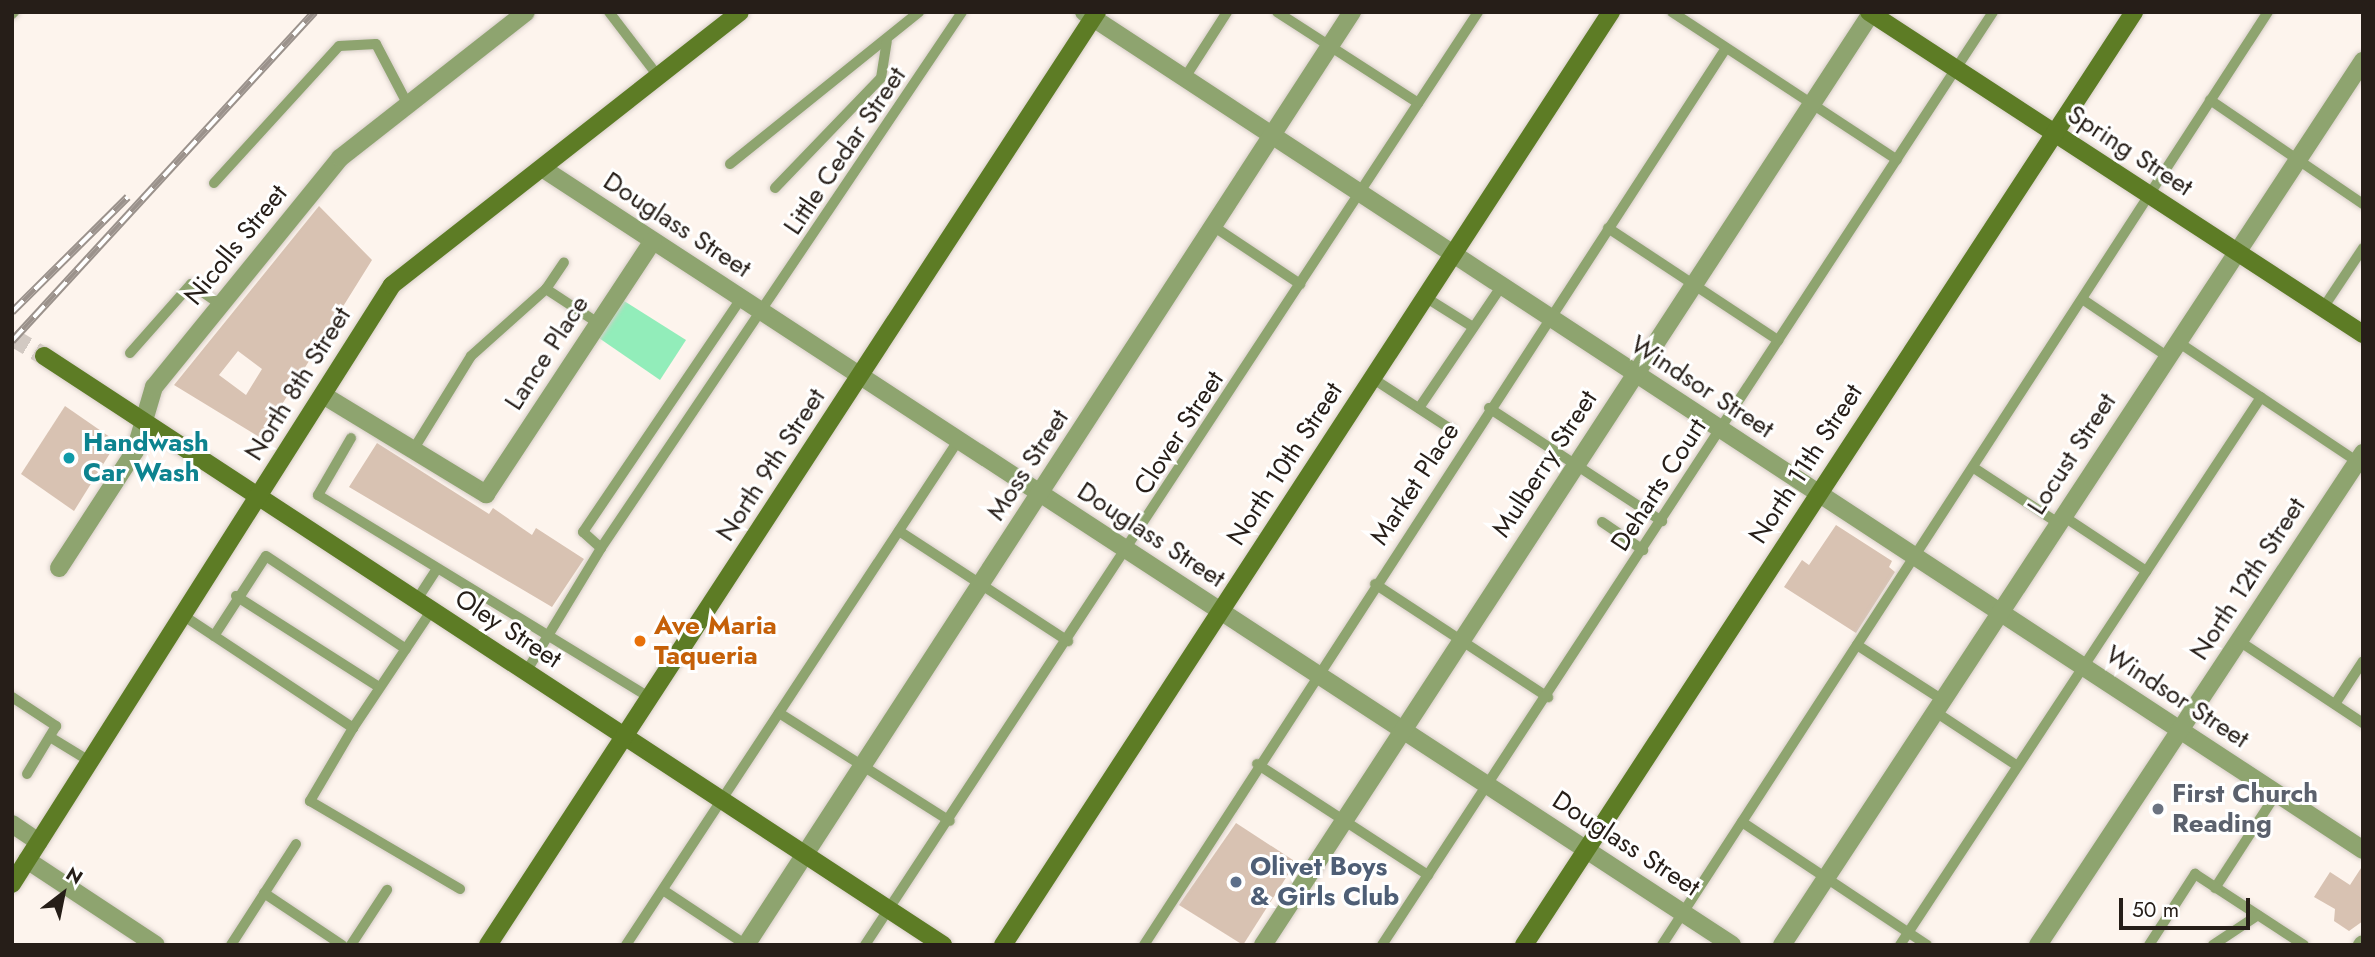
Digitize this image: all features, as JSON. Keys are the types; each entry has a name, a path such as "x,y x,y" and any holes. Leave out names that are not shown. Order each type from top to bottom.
{"street":[{"name":"Nicolls Street","path":"59,568 135,451 155,387 340,158 526,12"},
{"name":"North 8th Street","path":"12,884 392,285 740,12"},
{"name":"Moss Street","path":"746,945 1352,12"},
{"name":"North 10th Street","path":"1003,945 1611,12"},
{"name":"North 11th Street","path":"1524,945 2134,12"},
{"name":"Spring Street","path":"1870,13 2363,334"},
{"name":"Mulberry Street","path":"1263,945 1870,13"},
{"name":"Windsor Street","path":"1091,14 1184,79 1548,318 2276,794 2362,847"},
{"name":"North 9th Street","path":"488,945 860,377 1091,14"},
{"name":"Locust Street","path":"1782,945 1937,705 2363,61"},
{"name":"Douglass Street","path":"542,168 1732,945"},
{"name":"Lance Place","path":"413,450 486,494 653,241"},
{"name":"Oley Street","path":"44,356 943,945"},
{"path":"323,395 413,450"},
{"name":"North 12th Street","path":"2038,945 2361,459"},
{"path":"12,824 39,842"},
{"path":"27,860 156,945"}],"lane":[{"path":"608,12 658,76"},
{"name":"Little Cedar Street","path":"730,164 887,41 919,12"},
{"name":"Little Cedar Street","path":"526,672 601,548 962,12"},
{"path":"1184,79 1227,12"},
{"path":"1278,12 1418,103"},
{"name":"Clover Street","path":"865,945 1068,642 1478,12"},
{"path":"1672,12 1897,160"},
{"name":"Deharts Court","path":"1382,945 1643,551 1993,12"},
{"path":"1662,945 2085,301 2268,12"},
{"path":"775,188 881,78 887,41"},
{"path":"214,183 339,46 376,44 408,105"},
{"name":"Market Place","path":"1143,945 1257,764 1726,48"},
{"path":"2210,100 2363,204"},
{"path":"1213,226 1300,284"},
{"path":"1608,228 1779,340"},
{"path":"2323,308 2363,248"},
{"path":"413,450 471,356 546,289 564,262"},
{"path":"130,353 191,284 221,305"},
{"path":"1419,408 1501,286"},
{"path":"546,289 598,323"},
{"path":"1425,297 1473,327"},
{"path":"601,548 583,532 741,299"},
{"path":"2085,301 2261,397 2361,459"},
{"path":"1372,378 1452,429"},
{"path":"1900,945 2081,666 2261,397"},
{"path":"1489,408 1662,521"},
{"path":"351,438 318,495 547,638 650,698"},
{"path":"626,945 958,441"},
{"path":"1974,468 2146,571"},
{"path":"1602,522 1643,551"},
{"path":"899,531 1068,642"},
{"path":"214,635 236,596 266,556 406,649"},
{"path":"436,570 406,649 353,728 310,801 460,889"},
{"path":"1375,584 1548,696"},
{"path":"236,596 379,687"},
{"path":"184,616 353,728"},
{"path":"2238,641 2363,723"},
{"path":"1857,645 2016,765"},
{"path":"2335,704 2363,661"},
{"path":"13,699 57,726 27,775"},
{"path":"779,713 950,821"},
{"path":"50,737 91,762"},
{"path":"1257,764 1428,875"},
{"path":"2215,888 2276,794"},
{"path":"1742,822 1927,945"},
{"path":"231,945 296,844"},
{"path":"2150,945 2195,874 2304,945"},
{"path":"351,945 387,890"},
{"path":"663,890 746,945"},
{"path":"264,893 342,945"},
{"path":"2213,945 2258,915"}],"green space":[{"path":"621,299 686,340 660,380 596,336"}],"building":[{"path":"319,206 372,260 261,438 174,385","holes":["238,351 262,369 246,395 219,375"]},
{"name":"Handwash Car Wash","path":"65,406 117,442 74,511 21,474"},
{"path":"377,443 489,514 493,508 532,535 536,528 584,559 552,607 349,487"},
{"path":"1836,525 1892,561 1889,567 1895,572 1856,633 1784,587 1802,560 1809,565"},
{"name":"Olivet Boys & Girls Club","path":"1236,823 1296,862 1243,945 1179,905"},
{"path":"2363,865 2363,921 2349,931 2334,921 2335,909 2314,897 2330,872 2350,885"}],"tunnel":[{"path":"12,337 44,356"}],"railway":[{"path":"12,341 315,12"},
{"path":"12,312 128,197"}],"place":[{"name":"Handwash Car Wash","path":"69,458"},
{"name":"Ave Maria Taqueria","path":"640,641"},
{"name":"First Church Reading","path":"2158,809"},
{"name":"Olivet Boys & Girls Club","path":"1236,882"}]}
